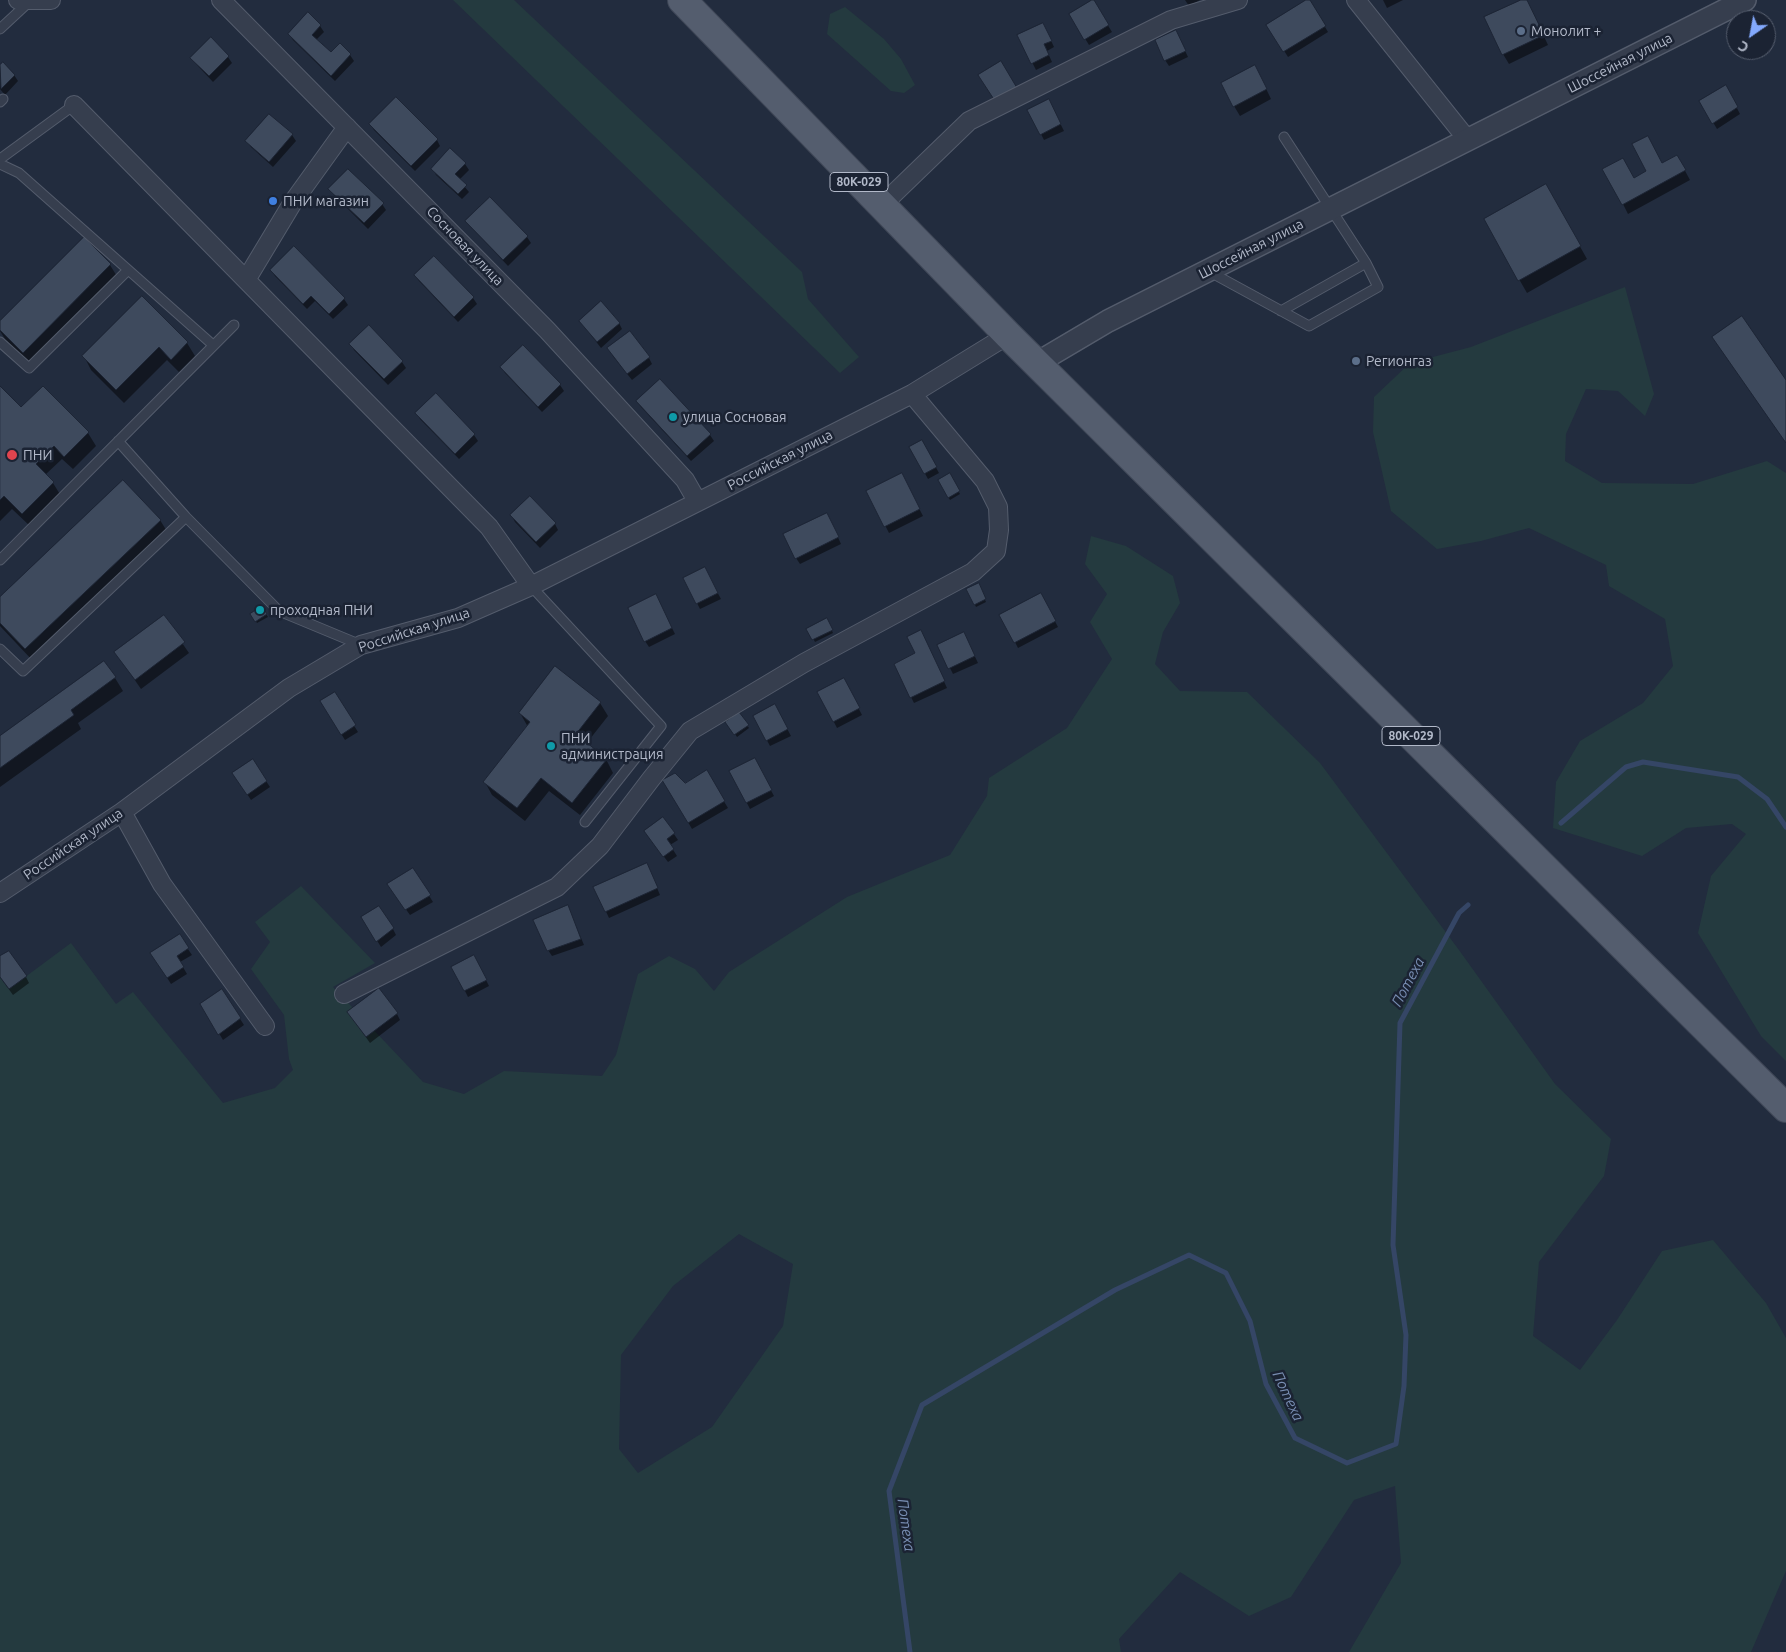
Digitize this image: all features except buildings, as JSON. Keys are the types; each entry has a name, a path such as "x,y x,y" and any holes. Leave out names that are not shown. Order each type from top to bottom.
{"main road":[{"name":"80К-029","path":"682,0 1008,334 1786,1108"}],"street":[{"path":"18,0 51,0"},
{"name":"Сосновая улица","path":"221,0 547,330 685,480 697,502"},
{"path":"882,205 969,121 1171,20 1238,0"},
{"path":"1356,0 1467,139"},
{"name":"Шоссейная улица","path":"1037,363 1108,321 1745,0"},
{"path":"74,105 489,527 532,586"},
{"path":"246,280 293,202 347,127"},
{"name":"Российская улица","path":"0,893 122,812 289,688 361,645 458,618 532,586 912,394 1008,334"},
{"path":"344,994 557,887 600,846 690,731 804,663 973,572 996,551 998,507 985,481 912,394"},
{"path":"122,812 162,884 265,1026"}],"lane":[{"path":"0,29 30,0"},
{"path":"0,159 74,105"},
{"path":"1209,271 1309,326 1378,287 1366,263 1284,138"},
{"path":"0,164 19,173 213,345"},
{"path":"1281,311 1366,263"},
{"path":"0,342 29,368 128,270"},
{"path":"0,560 234,324"},
{"path":"118,441 186,517 279,611 361,645"},
{"path":"0,649 23,671 186,517"},
{"path":"532,586 661,726 585,822"}],"green space":[{"path":"453,0 514,0 802,272 808,299 859,357 840,373"},
{"path":"845,7 884,39 901,59 915,85 904,93 891,91 827,34 830,14"},
{"path":"1625,287 1654,394 1645,416 1618,391 1586,389 1566,434 1565,461 1602,483 1693,484 1767,461 1786,473 1786,1061 1761,1036 1698,933 1711,876 1746,834 1732,824 1686,828 1642,856 1553,828 1556,782 1580,741 1643,703 1673,666 1665,619 1609,586 1606,565 1529,528 1481,541 1437,549 1391,511 1373,432 1374,397 1410,363 1471,347"},
{"path":"1091,536 1126,546 1173,576 1180,603 1163,632 1155,664 1180,691 1247,692 1320,763 1459,950 1555,1084 1611,1139 1604,1176 1539,1262 1533,1336 1580,1370 1617,1320 1662,1251 1713,1240 1766,1303 1786,1338 1786,1571 1751,1652 1349,1652 1401,1563 1395,1486 1354,1500 1291,1597 1249,1616 1180,1572 1119,1639 1121,1652 0,1652 0,977 9,989 71,943 116,1004 133,992 223,1103 275,1088 293,1070 289,1059 284,1015 251,969 270,942 255,922 301,886 375,963 333,987 423,1082 464,1094 504,1071 602,1076 616,1055 638,974 669,956 695,969 714,991 729,972 847,897 950,855 987,796 989,778 1067,728 1112,659 1090,622 1107,594 1085,564","holes":["739,1234 793,1264 783,1326 712,1427 638,1473 619,1449 621,1355 673,1286"]}],"waterway":[{"name":"Потеха","path":"1561,823 1626,767 1643,762 1738,777 1767,799 1786,827"},
{"name":"Потеха","path":"910,1652 889,1491 922,1405 1115,1290 1189,1255 1226,1273 1250,1321 1266,1384 1295,1438 1347,1463 1396,1444 1404,1386 1406,1335 1393,1245 1400,1023 1459,913 1468,905"}],"place":[{"name":"Монолит +","path":"1521,31"},
{"name":"ПНИ магазин","path":"273,201"},
{"name":"Регионгаз","path":"1356,361"},
{"name":"улица Сосновая","path":"673,417"},
{"name":"ПНИ","path":"12,455"},
{"name":"проходная ПНИ","path":"260,610"},
{"name":"ПНИ администрация","path":"551,746"}]}
